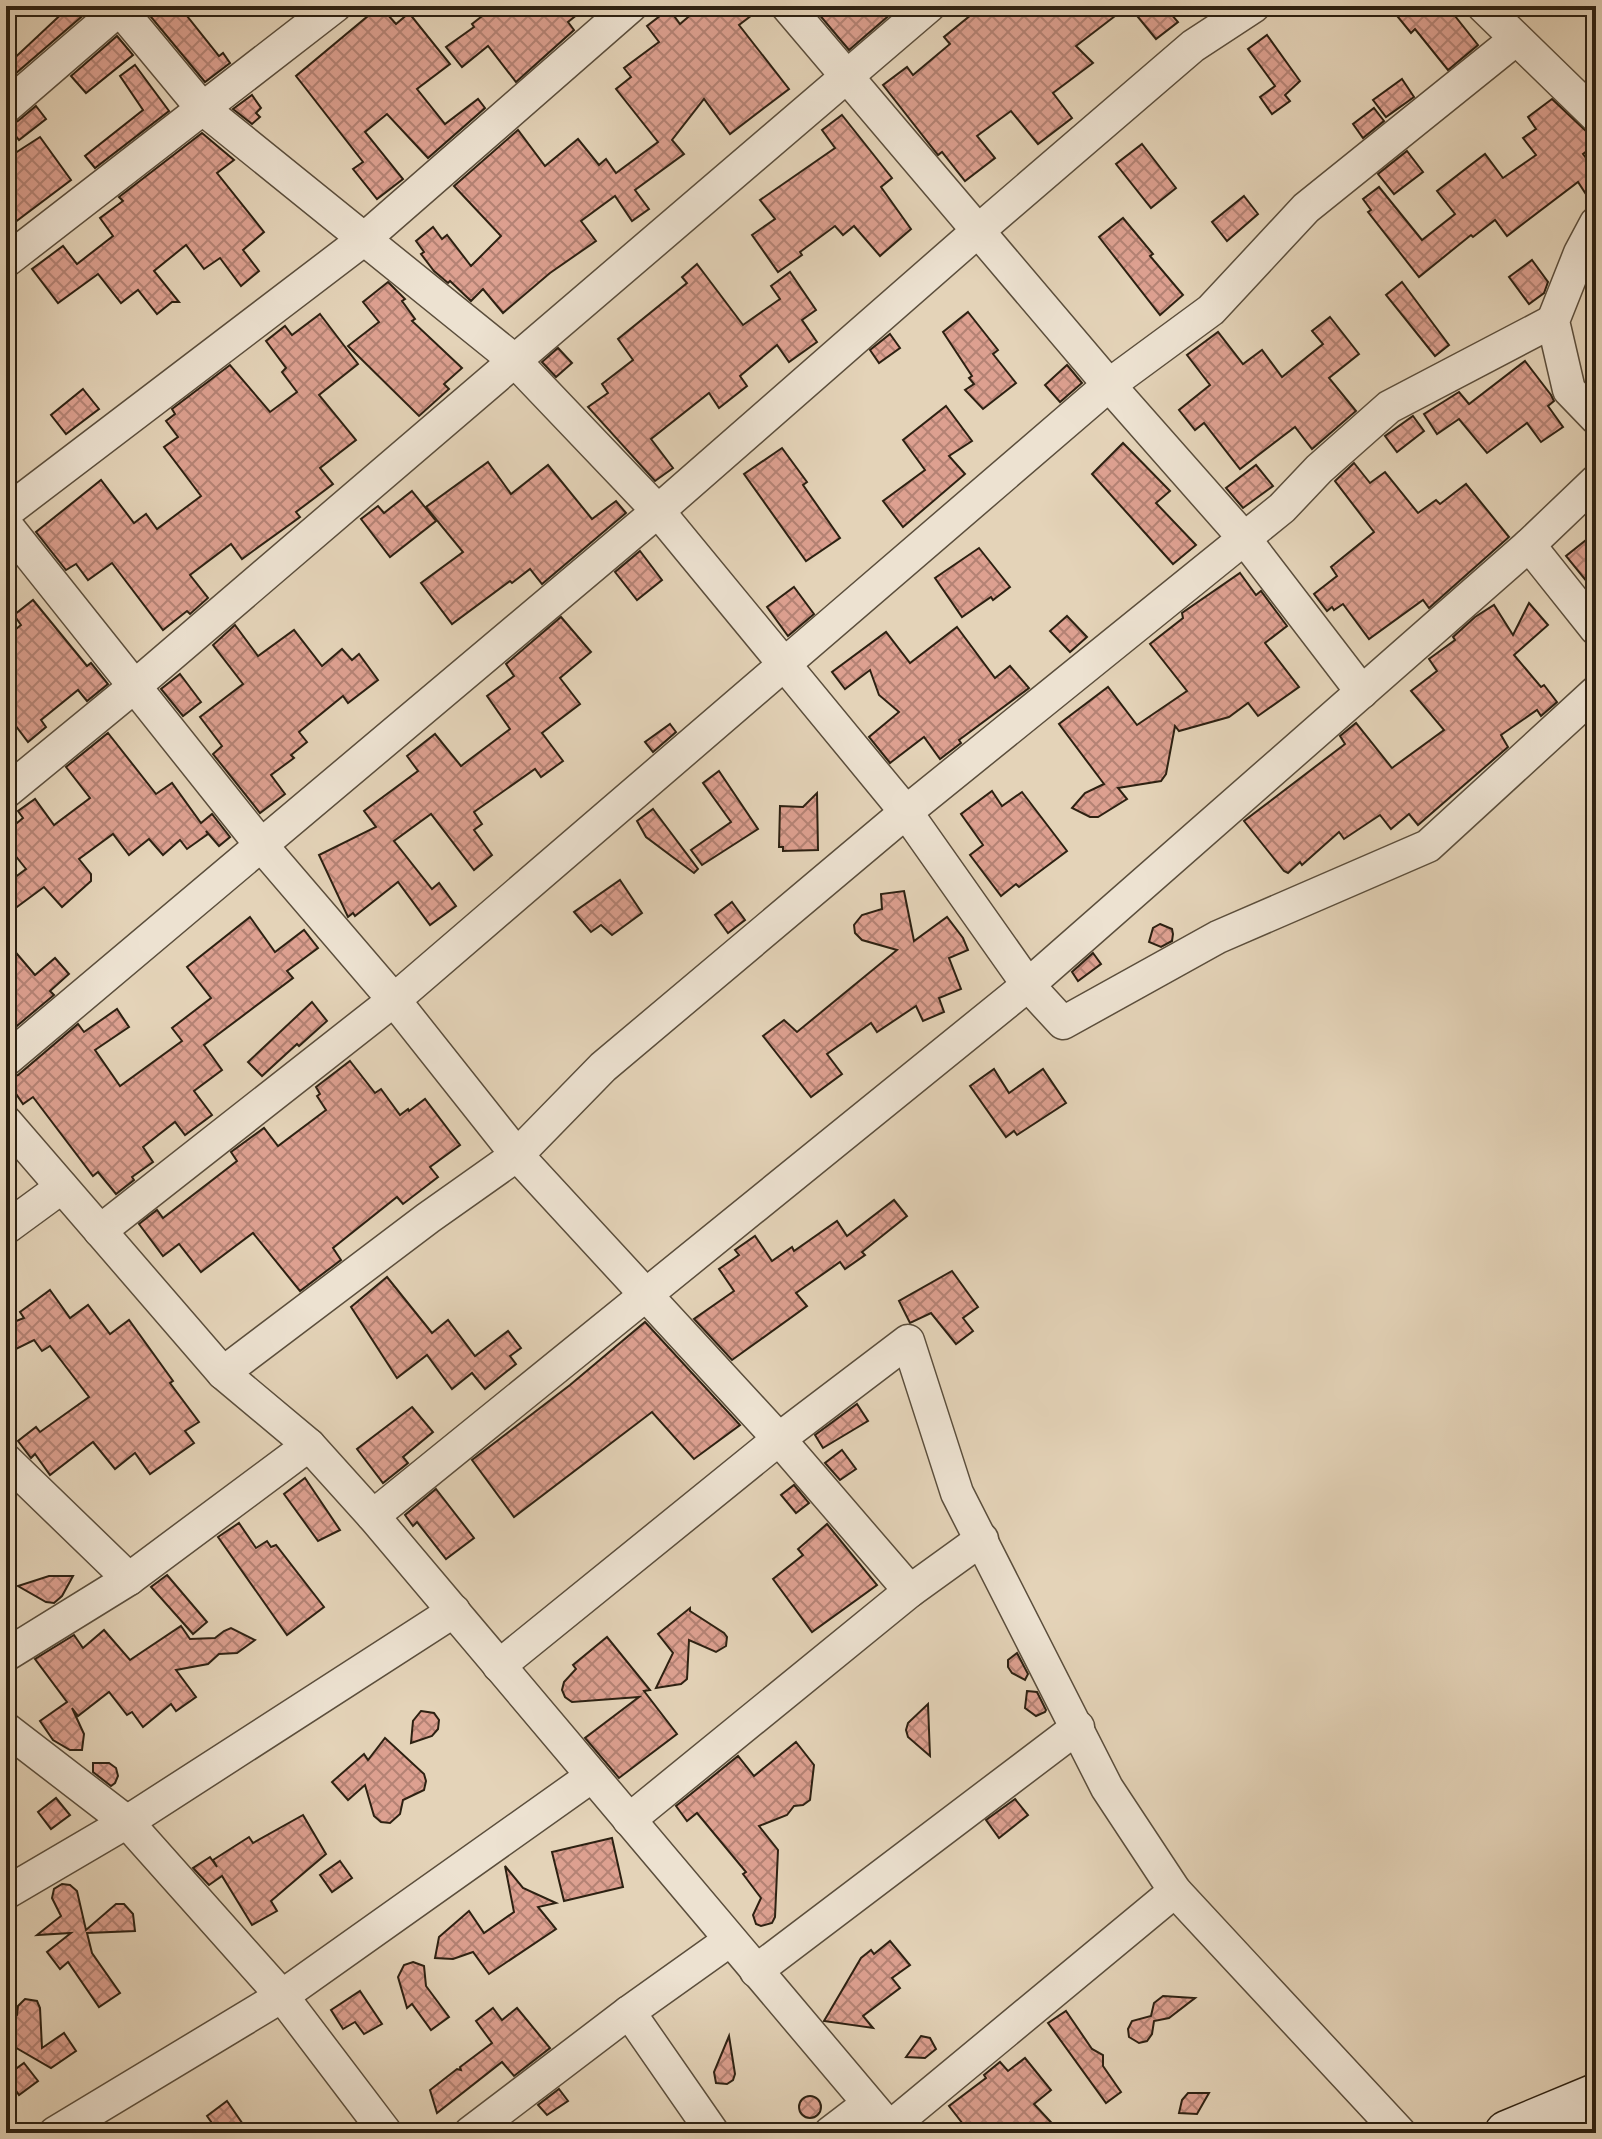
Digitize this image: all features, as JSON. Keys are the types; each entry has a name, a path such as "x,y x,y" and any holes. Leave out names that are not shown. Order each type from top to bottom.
{"street":[{"path":"6,261 335,6"},
{"path":"6,512 363,240 631,6"},
{"path":"787,6 1109,385 1244,538 1362,692"},
{"path":"6,792 135,686 929,6"},
{"path":"6,1060 658,511 1193,46 1254,6"},
{"path":"1483,6 1596,116"},
{"path":"6,107 121,7 202,108 514,360 658,511 906,812 1028,985 1063,1023 1218,937 1428,846 1596,692"},
{"path":"100,1231 394,1000 1109,385 1211,310 1306,208 1516,39"},
{"path":"1596,223 1580,253 1553,321 1569,390 1596,418"},
{"path":"223,1373 428,1218 517,1155 603,1067 906,812 1282,508 1319,469 1389,407 1553,321"},
{"path":"373,1516 1028,985 1529,545 1596,481"},
{"path":"6,525 261,845 394,1000 517,1155 779,1439 910,1591"},
{"path":"1529,545 1596,629"},
{"path":"6,1122 223,1373 309,1445 373,1516 884,2122"},
{"path":"6,1228 62,1187"},
{"path":"499,1666 779,1439 908,1341 957,1493 1107,1788 1175,1891 1400,2133"},
{"path":"6,1655 129,1579 309,1445"},
{"path":"6,1460 129,1579"},
{"path":"629,1820 910,1591 982,1539"},
{"path":"6,1893 127,1822 454,1611"},
{"path":"756,1971 1078,1727"},
{"path":"6,1729 127,1822 282,1996 386,2133"},
{"path":"55,2133 282,1996 592,1776"},
{"path":"830,2133 884,2122 1175,1891"},
{"path":"470,2133 730,1940"},
{"path":"629,2012 713,2133"},
{"path":"1507,2133 1596,2096"}],"building":[{"path":"70,6 94,6 15,74 7,65"},
{"path":"166,6 179,6 219,56 223,53 230,63 205,82 151,17"},
{"path":"380,6 396,24 409,13 450,64 417,89 445,124 478,99 485,108 428,158 387,114 365,132 403,179 377,199 353,169 363,162 296,76"},
{"path":"495,6 588,6 568,22 574,30 516,82 488,46 462,67 446,47 474,27 472,24"},
{"path":"701,6 764,6 739,25 789,89 730,134 704,99 672,140 684,154 635,190 649,209 632,221 615,196 581,221 596,241 550,273 503,313 483,289 471,301 434,271 421,254 424,252 416,241 433,227 442,239 447,235 471,266 501,236 454,186 518,130 545,166 578,139 599,165 606,159 616,173 658,142 616,89 631,77 624,68 659,42 647,26 669,9 680,24"},
{"path":"812,6 900,6 849,50"},
{"path":"982,6 1128,6 1076,46 1093,63 1053,93 1072,118 1038,144 1011,111 977,136 995,158 965,181 942,152 938,155 883,85 907,67 913,75 950,44 944,37"},
{"path":"1129,6 1164,6 1178,22 1156,39"},
{"path":"1389,6 1447,6 1478,45 1448,70 1415,29 1411,33"},
{"path":"1267,35 1300,81 1285,95 1290,101 1272,114 1260,97 1275,86 1248,49"},
{"path":"117,36 133,55 86,93 71,76"},
{"path":"135,65 169,111 95,168 85,156 143,110 120,76"},
{"path":"1402,79 1414,97 1386,117 1373,100"},
{"path":"252,95 261,108 256,113 260,117 252,124 233,109"},
{"path":"1552,99 1596,144 1583,154 1596,171 1596,204 1593,205 1578,182 1507,236 1495,220 1419,277 1368,212 1371,210 1363,199 1379,187 1422,240 1455,214 1437,191 1485,154 1503,178 1536,155 1523,138 1536,129 1528,117"},
{"path":"36,106 46,119 19,140 8,126"},
{"path":"1374,108 1384,121 1363,138 1353,124"},
{"path":"842,115 892,178 881,187 911,229 880,256 854,226 843,235 835,226 778,272 752,235 775,219 760,200 835,148 822,130"},
{"path":"202,133 234,160 217,173 264,232 243,250 259,271 241,286 220,258 204,269 186,245 154,271 179,302 172,302 157,314 138,290 121,303 98,274 58,303 32,269 63,246 77,264 113,236 100,218 123,201 119,197"},
{"path":"40,137 71,180 6,229 6,159"},
{"path":"1142,144 1176,188 1151,208 1116,164"},
{"path":"1407,151 1423,172 1394,194 1378,174"},
{"path":"1244,196 1258,214 1227,241 1212,222"},
{"path":"1123,218 1183,295 1160,315 1099,237"},
{"path":"1532,260 1548,282 1544,293 1529,304 1509,277"},
{"path":"697,264 743,325 780,299 771,286 790,272 816,310 802,320 817,342 789,362 777,345 740,376 747,386 719,408 709,393 651,439 673,468 655,481 588,407 608,393 602,384 633,360 618,339 687,283 682,277"},
{"path":"388,282 405,299 402,301 415,319 412,321 462,368 444,384 449,389 419,416 348,346 379,322 363,302"},
{"path":"1402,282 1449,345 1435,356 1386,295"},
{"path":"968,312 998,350 993,354 1016,383 983,409 965,390 974,384 969,378 972,376 943,332"},
{"path":"320,314 358,364 319,395 356,440 320,468 333,484 296,512 300,517 242,559 231,544 190,575 208,598 190,614 187,611 163,630 112,563 88,580 76,564 66,570 36,532 101,480 134,523 146,514 157,529 201,496 164,447 178,437 166,421 175,414 172,409 230,365 270,412 297,392 282,372 286,368 266,341 285,326 292,335"},
{"path":"1330,317 1359,354 1329,378 1356,411 1312,449 1295,427 1240,469 1204,423 1195,430 1179,410 1210,385 1187,355 1218,332 1243,364 1262,350 1282,377 1323,344 1312,331"},
{"path":"890,334 900,348 879,363 870,350"},
{"path":"558,348 572,363 556,377 542,362"},
{"path":"1525,361 1551,395 1554,401 1548,406 1563,427 1541,442 1527,423 1487,453 1459,419 1437,434 1424,414 1459,392 1469,404"},
{"path":"1067,365 1082,383 1060,402 1045,385"},
{"path":"83,389 99,409 66,434 51,415"},
{"path":"946,406 972,441 949,456 965,474 903,527 883,501 925,470 903,440"},
{"path":"1413,416 1424,431 1397,452 1385,436"},
{"path":"1123,443 1170,491 1156,503 1196,545 1173,564 1092,474"},
{"path":"782,448 807,482 803,485 840,538 806,561 744,474"},
{"path":"488,462 511,494 548,465 592,519 616,501 626,513 542,584 530,569 452,624 421,583 463,552 426,507"},
{"path":"1354,463 1370,483 1385,472 1418,513 1436,500 1440,504 1466,484 1509,537 1429,608 1423,600 1369,639 1343,604 1327,611 1314,594 1337,576 1331,567 1374,532 1335,481"},
{"path":"1256,465 1273,486 1243,508 1226,488"},
{"path":"412,491 436,521 390,557 361,519 378,506 384,513"},
{"path":"1596,532 1596,593 1566,556"},
{"path":"979,548 1010,587 962,617 935,578"},
{"path":"640,551 662,580 637,600 615,572"},
{"path":"1240,573 1256,595 1261,591 1287,626 1265,643 1299,687 1258,716 1248,703 1229,717 1179,731 1175,726 1166,774 1161,781 1118,788 1127,799 1098,817 1090,817 1072,808 1085,793 1104,784 1059,724 1108,687 1137,725 1187,691 1150,644 1183,618 1182,613"},
{"path":"794,587 814,614 788,636 767,607"},
{"path":"33,600 87,666 91,663 108,684 87,701 78,690 41,720 46,727 28,742 6,713 6,637 21,625 14,615"},
{"path":"1529,603 1548,625 1514,655 1557,702 1541,716 1537,710 1501,735 1508,747 1418,825 1409,814 1391,829 1380,815 1344,839 1339,832 1302,865 1300,862 1288,873 1284,871 1244,821 1345,744 1340,736 1356,723 1392,768 1444,730 1411,691 1437,671 1429,659 1455,640 1453,637 1475,617 1494,605 1513,635"},
{"path":"1067,616 1087,637 1070,652 1050,631"},
{"path":"561,617 591,652 560,678 580,704 542,733 563,761 541,777 535,769 474,812 482,824 474,830 492,855 474,870 431,814 394,841 432,889 439,883 456,906 430,925 398,882 355,916 353,913 348,917 319,855 376,827 364,811 418,771 407,756 435,734 461,766 510,729 487,696 514,676 506,664"},
{"path":"235,625 258,656 294,630 322,666 342,649 352,660 359,654 378,680 348,703 343,696 299,732 307,742 291,755 294,758 271,775 285,794 260,813 213,754 222,746 200,717 243,684 213,645"},
{"path":"957,627 995,678 1010,666 1029,688 959,740 961,743 940,759 924,737 890,763 869,737 899,712 879,695 870,670 845,689 832,672 886,632 910,663"},
{"path":"180,674 201,702 183,716 161,689"},
{"path":"670,724 676,732 653,752 645,742"},
{"path":"108,733 156,794 172,783 201,823 212,814 230,837 219,846 206,831 208,834 187,849 180,840 163,855 149,839 129,855 113,834 79,859 91,874 91,881 62,907 44,887 6,915 6,884 26,869 6,844 6,832 23,818 18,811 35,799 54,825 90,798 66,767"},
{"path":"719,771 758,829 702,865 691,850 731,822 703,783"},
{"path":"992,791 1002,806 1022,792 1067,851 1019,887 1016,884 1001,896 970,855 983,845 961,814"},
{"path":"817,793 818,850 783,851 783,847 779,847 780,806 803,807"},
{"path":"653,809 698,869 694,873 646,837 637,821"},
{"path":"620,880 642,913 612,935 601,925 591,932 574,912"},
{"path":"904,891 914,941 947,917 963,938 968,950 949,958 961,989 939,998 944,1012 923,1021 916,1006 877,1032 871,1023 827,1054 842,1074 811,1097 763,1036 784,1020 797,1032 897,950 862,940 855,933 854,925 862,915 882,909 881,894"},
{"path":"732,902 745,920 728,933 715,915"},
{"path":"250,917 275,952 304,930 318,948 287,971 293,978 204,1045 222,1070 194,1091 212,1115 185,1135 175,1122 143,1147 153,1162 116,1194 98,1172 93,1176 33,1097 23,1104 6,1079 18,1075 78,1024 84,1032 117,1009 129,1027 95,1050 120,1086 182,1041 172,1028 211,998 187,967"},
{"path":"1160,924 1172,929 1173,934 1172,941 1161,947 1149,942 1153,928"},
{"path":"6,941 35,975 55,958 69,974 50,991 54,995 6,1035"},
{"path":"1093,953 1101,964 1078,981 1072,972"},
{"path":"312,1002 327,1021 262,1076 248,1062"},
{"path":"350,1061 375,1093 381,1089 400,1115 425,1099 460,1145 430,1167 438,1177 403,1204 397,1197 333,1248 341,1260 300,1291 253,1233 201,1272 179,1244 163,1256 139,1224 157,1210 163,1218 237,1161 231,1152 264,1128 278,1146 326,1110 317,1096 320,1094 316,1087"},
{"path":"994,1069 1009,1093 1043,1069 1066,1103 1017,1135 1014,1131 1006,1137 970,1086"},
{"path":"894,1200 907,1216 845,1269 840,1262 796,1293 807,1306 732,1360 694,1319 734,1291 719,1269 739,1255 735,1250 755,1236 772,1261 792,1247 794,1251 837,1221 847,1236"},
{"path":"952,1271 978,1307 963,1318 973,1331 956,1344 931,1313 910,1323 899,1301"},
{"path":"387,1277 432,1333 448,1320 475,1356 508,1331 521,1348 510,1356 516,1364 485,1389 472,1373 452,1389 427,1355 397,1378 351,1307"},
{"path":"50,1290 70,1318 88,1305 110,1334 129,1320 199,1422 185,1431 194,1443 150,1474 135,1453 115,1469 93,1442 50,1475 35,1454 31,1458 18,1441 36,1427 40,1432 89,1397 50,1346 42,1351 34,1340 6,1354 6,1325 24,1318 20,1312"},
{"path":"645,1322 740,1425 694,1459 652,1412 514,1517 472,1460 570,1385"},
{"path":"857,1404 868,1421 823,1448 815,1435"},
{"path":"412,1407 433,1432 403,1457 408,1463 383,1483 357,1449"},
{"path":"842,1450 856,1469 840,1480 825,1463"},
{"path":"305,1478 340,1530 318,1541 284,1494"},
{"path":"794,1485 809,1503 796,1513 781,1495"},
{"path":"436,1489 474,1538 446,1559 417,1522 413,1526 405,1515"},
{"path":"239,1523 256,1548 267,1541 271,1547 276,1545 324,1607 287,1635 218,1537"},
{"path":"827,1524 877,1585 812,1632 773,1579 803,1555 798,1549"},
{"path":"167,1575 207,1622 193,1634 151,1587"},
{"path":"49,1576 73,1576 62,1596 54,1603 46,1602 18,1586"},
{"path":"690,1608 690,1611 724,1633 726,1646 716,1652 689,1640 687,1679 681,1684 656,1688 673,1653 658,1634"},
{"path":"181,1626 190,1639 215,1638 231,1628 255,1640 237,1653 219,1654 208,1664 176,1670 196,1697 176,1711 171,1704 143,1727 132,1712 127,1715 109,1692 78,1716 72,1708 84,1734 82,1750 70,1750 53,1740 40,1721 67,1702 35,1659 74,1635 83,1648 104,1630 130,1660"},
{"path":"607,1637 650,1690 644,1691 677,1734 619,1778 585,1738 639,1697 572,1702 562,1690 564,1682 576,1669 573,1665"},
{"path":"1017,1653 1028,1674 1025,1680 1008,1667 1008,1660"},
{"path":"1027,1691 1037,1692 1045,1712 1036,1716 1025,1708"},
{"path":"928,1704 930,1756 908,1737 906,1730 908,1723"},
{"path":"421,1711 434,1713 439,1720 438,1729 432,1736 411,1743 413,1721"},
{"path":"385,1738 424,1774 426,1781 424,1790 403,1800 400,1814 390,1823 381,1822 374,1816 365,1785 348,1800 332,1782 364,1754 368,1760"},
{"path":"796,1742 814,1765 810,1800 794,1806 787,1815 759,1826 778,1850 775,1917 772,1923 761,1926 756,1924 753,1915 761,1898 743,1874 746,1872 697,1813 687,1821 676,1806 738,1756 754,1776"},
{"path":"93,1763 109,1763 116,1768 118,1776 115,1783 111,1786 93,1772"},
{"path":"56,1798 70,1815 51,1829 38,1812"},
{"path":"1015,1799 1028,1815 999,1838 986,1820"},
{"path":"303,1815 326,1854 271,1901 277,1911 252,1925 222,1876 209,1885 193,1868 210,1857 217,1867 213,1860 249,1837 253,1843"},
{"path":"612,1838 623,1887 564,1901 552,1852"},
{"path":"340,1861 352,1878 332,1892 320,1875"},
{"path":"505,1866 523,1888 556,1903 538,1907 556,1929 489,1974 473,1952 453,1959 435,1958 439,1937 469,1911 484,1933 514,1912"},
{"path":"62,1884 70,1885 77,1891 86,1930 116,1904 124,1904 133,1914 135,1931 87,1933 92,1953 120,1993 99,2007 68,1962 60,1969 47,1952 71,1933 37,1935 61,1916 52,1898 54,1889"},
{"path":"890,1941 910,1965 892,1978 900,1988 863,2016 873,2028 824,2021 861,1958 871,1950 874,1954"},
{"path":"413,1962 424,1966 426,1986 449,2017 431,2030 412,2004 407,2008 398,1977 404,1965"},
{"path":"360,1991 382,2024 364,2034 355,2022 343,2029 331,2010"},
{"path":"1163,1996 1195,1998 1169,2018 1154,2021 1152,2034 1147,2041 1139,2043 1129,2037 1128,2029 1132,2021 1151,2016 1154,2003"},
{"path":"25,1999 37,2001 40,2008 42,2048 64,2033 76,2051 51,2068 6,2042 6,2023 17,2015 18,2006"},
{"path":"493,2008 502,2020 517,2008 550,2048 514,2076 502,2062 437,2113 430,2090 457,2069 461,2070 460,2067 492,2043 476,2021"},
{"path":"1066,2011 1092,2049 1103,2055 1103,2066 1121,2092 1106,2103 1048,2023"},
{"path":"729,2036 735,2074 727,2084 716,2083 714,2072"},
{"path":"921,2036 930,2038 936,2049 925,2058 906,2057"},
{"path":"1025,2058 1051,2090 1034,2104 1061,2133 970,2133 949,2106 986,2078 984,2075 1000,2062 1008,2071"},
{"path":"24,2063 38,2081 19,2095 6,2076"},
{"path":"559,2089 568,2101 547,2115 538,2105"},
{"path":"1188,2093 1209,2093 1197,2114 1179,2113 1182,2100"},
{"path":"810,2096 818,2099 821,2107 818,2115 810,2118 802,2115 799,2107 802,2099"},
{"path":"227,2101 249,2133 219,2133 207,2116"}]}
